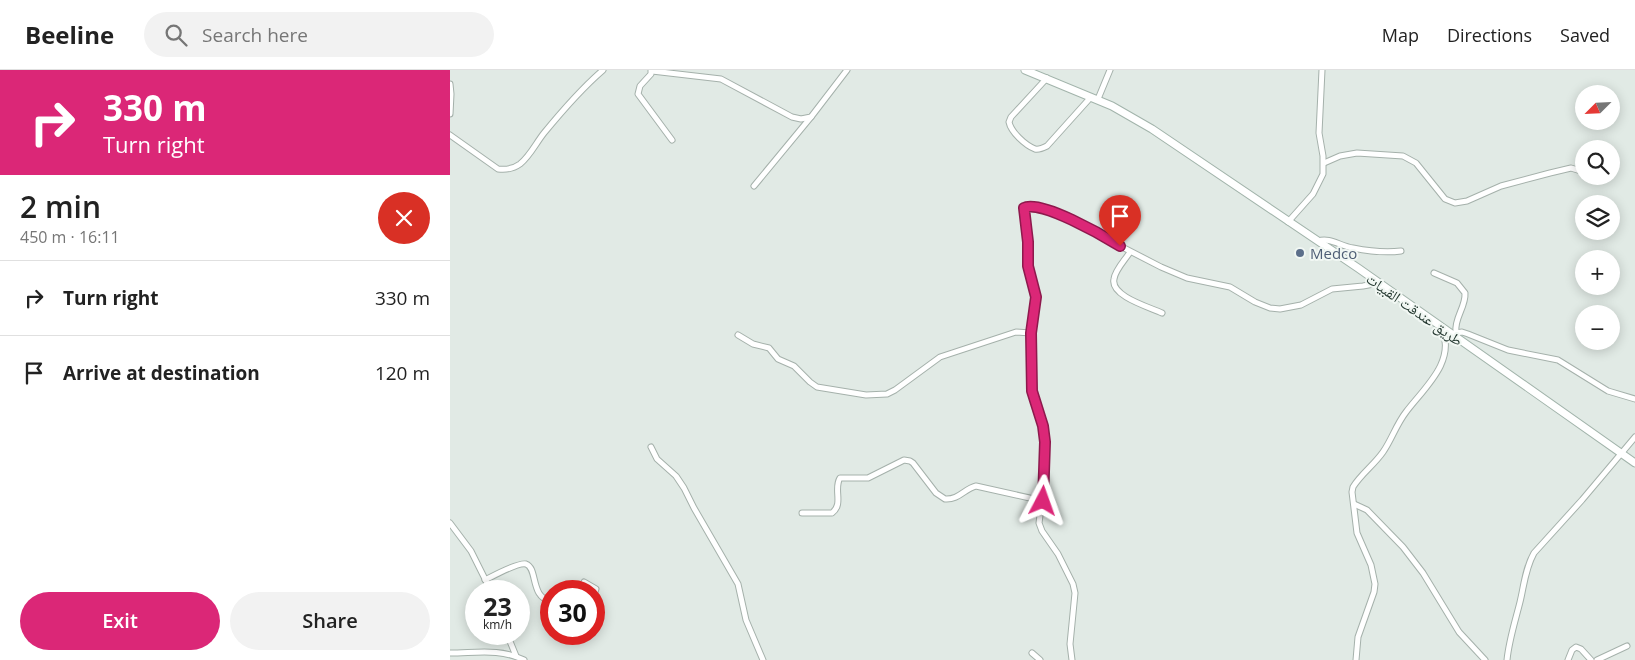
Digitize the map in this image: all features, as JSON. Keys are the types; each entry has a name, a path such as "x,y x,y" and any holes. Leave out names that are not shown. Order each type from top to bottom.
{"main road":[{"name":"طريق عندقت القبيات","path":"1025,70 1094,98 1144,124 1379,283 1442,329 1453,333 1635,463"}],"street":[{"path":"450,135 498,169 504,170 514,167 526,158 543,134 571,102 603,70"},
{"path":"754,186 812,117 847,70"},
{"path":"1047,78 1008,122 1012,131 1035,148 1040,149 1047,146 1094,98 1110,70"},
{"path":"1288,222 1305,204 1319,184 1323,174 1324,163 1319,133 1322,70"},
{"path":"672,140 638,94 640,86 648,78 651,71 721,79 792,117 801,119 812,117"},
{"path":"450,84 450,114"},
{"path":"1324,163 1340,156 1357,153 1403,156 1416,163 1446,199 1455,203 1468,201 1501,186 1571,168 1575,169"},
{"path":"1072,660 1070,644 1074,588 1058,554 1040,528 1043,501 1045,434 1032,391 1031,333 1036,297 1028,266 1027,231 1023,210 1025,207 1029,206 1060,215 1089,228 1130,252 1188,278 1230,288 1270,308 1280,309 1301,305 1332,288 1379,283"},
{"path":"1317,242 1326,240 1352,248 1386,252 1401,251"},
{"path":"1130,252 1114,276 1116,290 1126,297 1162,313"},
{"path":"1434,272 1457,283 1465,293 1465,302 1453,333 1468,334 1508,350 1558,360 1602,387 1635,399"},
{"path":"1356,660 1358,637 1375,584 1371,565 1357,533 1353,487 1383,452 1398,423 1434,378 1442,362 1446,345 1442,329"},
{"path":"738,335 753,344 769,348 778,358 794,366 810,382 817,386 873,395 887,394 895,390 940,357 1016,332 1031,333"},
{"path":"1508,660 1510,636 1522,596 1528,563 1540,545 1582,500 1635,437"},
{"path":"651,447 657,459 681,482 738,584 746,620 763,660"},
{"path":"802,513 832,513 838,504 837,485 840,478 868,478 904,460 910,460 936,493 945,499 959,497 976,486 1043,501"},
{"path":"1354,504 1372,514 1403,547 1423,574 1459,632 1485,660"},
{"path":"450,523 471,551 485,580 512,567 525,564 532,571 540,595"},
{"path":"512,645 516,656"},
{"path":"1597,660 1627,646"},
{"path":"1568,660 1572,650 1576,647 1581,649 1591,660"},
{"path":"450,653 493,651 516,656 524,660"},
{"path":"1032,653 1040,660"}],"place":[{"name":"Medco","path":"1300,253"}],"route":[{"path":"1043,501 1045,434 1032,391 1031,333 1036,297 1028,266 1028,242 1023,210 1029,206 1060,215 1120,246"}]}
